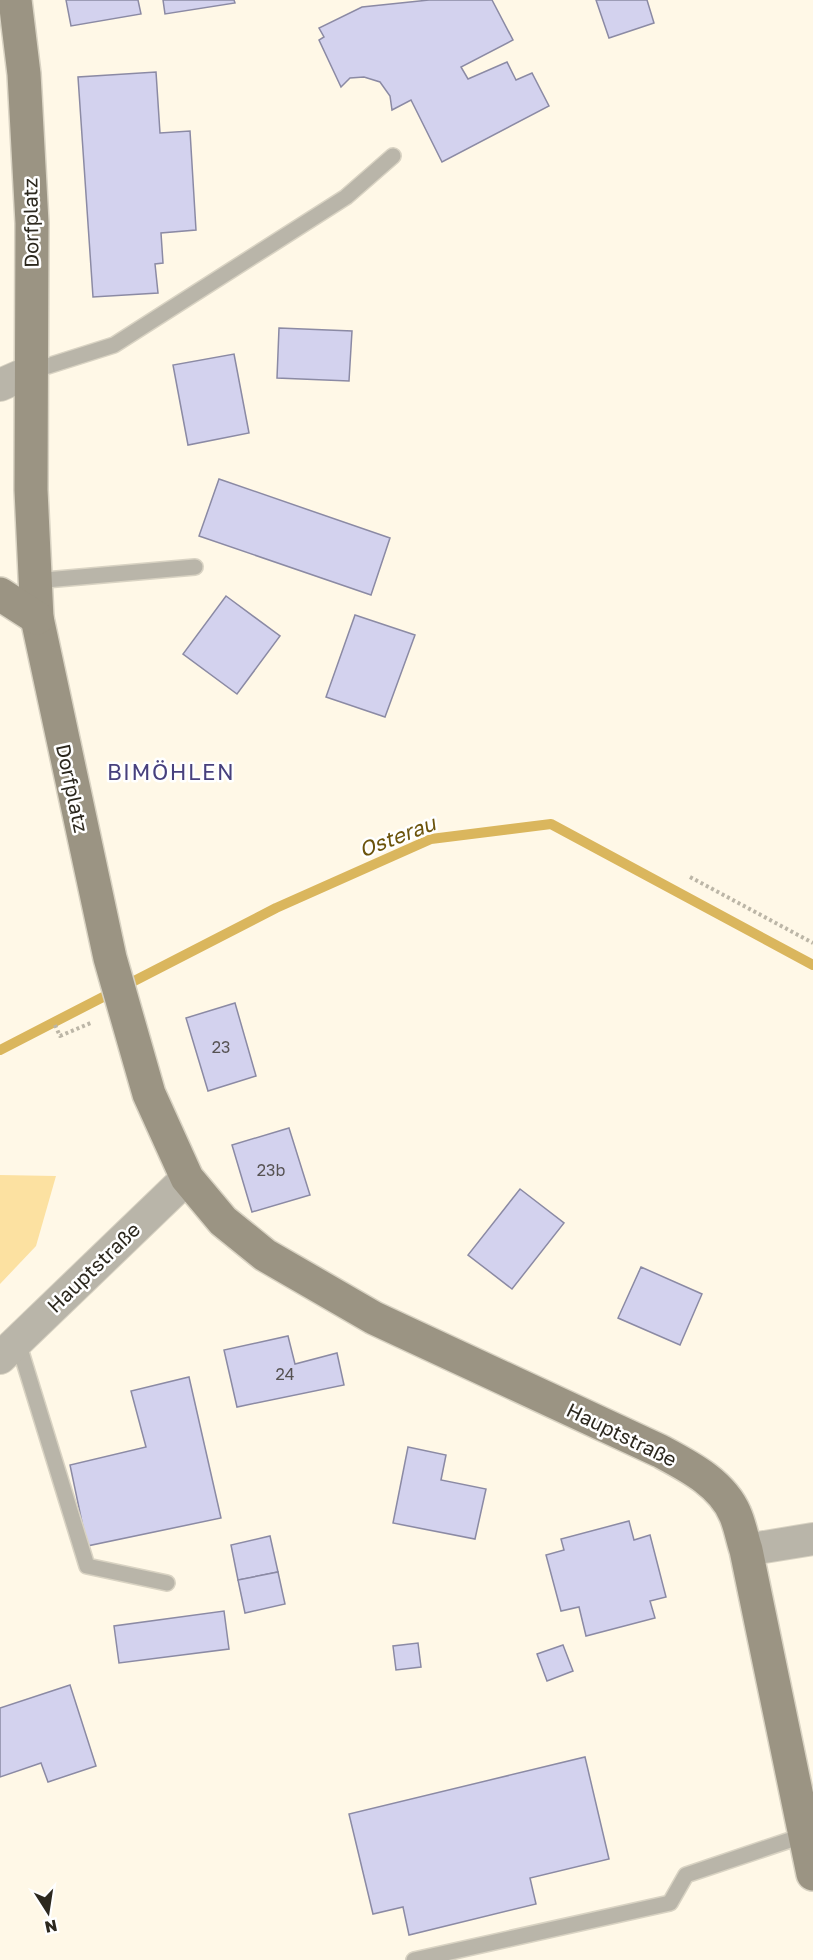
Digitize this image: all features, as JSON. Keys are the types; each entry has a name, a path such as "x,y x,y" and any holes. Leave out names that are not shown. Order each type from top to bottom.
{"street":[{"name":"Dorfplatz","path":"15,0 24,74 32,223 32,490 37,618 110,958"},
{"path":"0,385 32,371"},
{"path":"0,594 37,618"},
{"name":"Hauptstraße","path":"110,958 149,1094 187,1178 223,1221 265,1255 374,1318 689,1466 713,1484 735,1512 746,1550 813,1874"},
{"name":"Hauptstraße","path":"9,1349 187,1178"},
{"path":"746,1550 813,1539"}],"lane":[{"path":"32,371 114,345 346,197 393,156"},
{"path":"34,581 195,567"},
{"path":"9,1349 87,1566 167,1583"},
{"path":"414,1960 670,1903 686,1875 805,1834"}],"path":[{"path":"690,877 813,943"},
{"path":"55,1025 60,1036"}],"shaded area":[{"path":"0,1175 56,1176 36,1246 0,1284"}],"building":[{"path":"66,0 138,0 141,14 71,26"},
{"path":"163,0 234,0 235,3 165,14"},
{"path":"429,0 492,0 513,40 461,67 468,79 507,62 516,80 532,73 549,106 442,162 411,100 392,110 390,96 380,82 364,77 350,78 341,87 319,40 324,37 319,28 362,7"},
{"path":"596,0 647,0 654,23 609,38"},
{"path":"156,72 160,133 190,131 196,230 161,233 163,263 155,264 158,293 93,297 78,77"},
{"path":"279,328 352,331 349,381 277,378"},
{"path":"234,354 249,433 188,445 173,365"},
{"path":"219,479 390,538 371,595 199,536"},
{"path":"226,596 280,636 237,694 183,654"},
{"path":"355,615 415,635 385,717 326,697"},
{"path":"235,1003 256,1076 208,1091 186,1018"},
{"path":"289,1128 310,1195 252,1212 232,1145"},
{"path":"520,1189 564,1223 512,1289 468,1255"},
{"path":"641,1267 702,1294 680,1345 618,1318"},
{"path":"288,1336 295,1364 337,1353 344,1385 237,1407 224,1350"},
{"path":"189,1377 221,1518 87,1546 70,1465 146,1447 131,1391"},
{"path":"408,1447 446,1455 441,1480 486,1489 475,1539 393,1523"},
{"path":"629,1521 634,1540 650,1535 666,1597 650,1601 655,1618 586,1636 579,1607 561,1611 546,1555 564,1550 561,1539"},
{"path":"270,1536 278,1572 238,1580 231,1545"},
{"path":"278,1572 285,1604 245,1613 238,1580"},
{"path":"224,1611 229,1649 119,1663 114,1626"},
{"path":"418,1643 421,1667 396,1670 393,1646"},
{"path":"563,1645 573,1671 547,1681 537,1654"},
{"path":"70,1685 96,1766 48,1782 41,1763 0,1777 0,1708"},
{"path":"585,1757 609,1859 530,1878 536,1904 409,1935 403,1907 373,1914 349,1814"}],"waterway":[{"name":"Osterau","path":"0,1050 276,908 431,839 551,824 813,965"}],"district":[{"name":"BIMÖHLEN","path":"171,771"}]}
